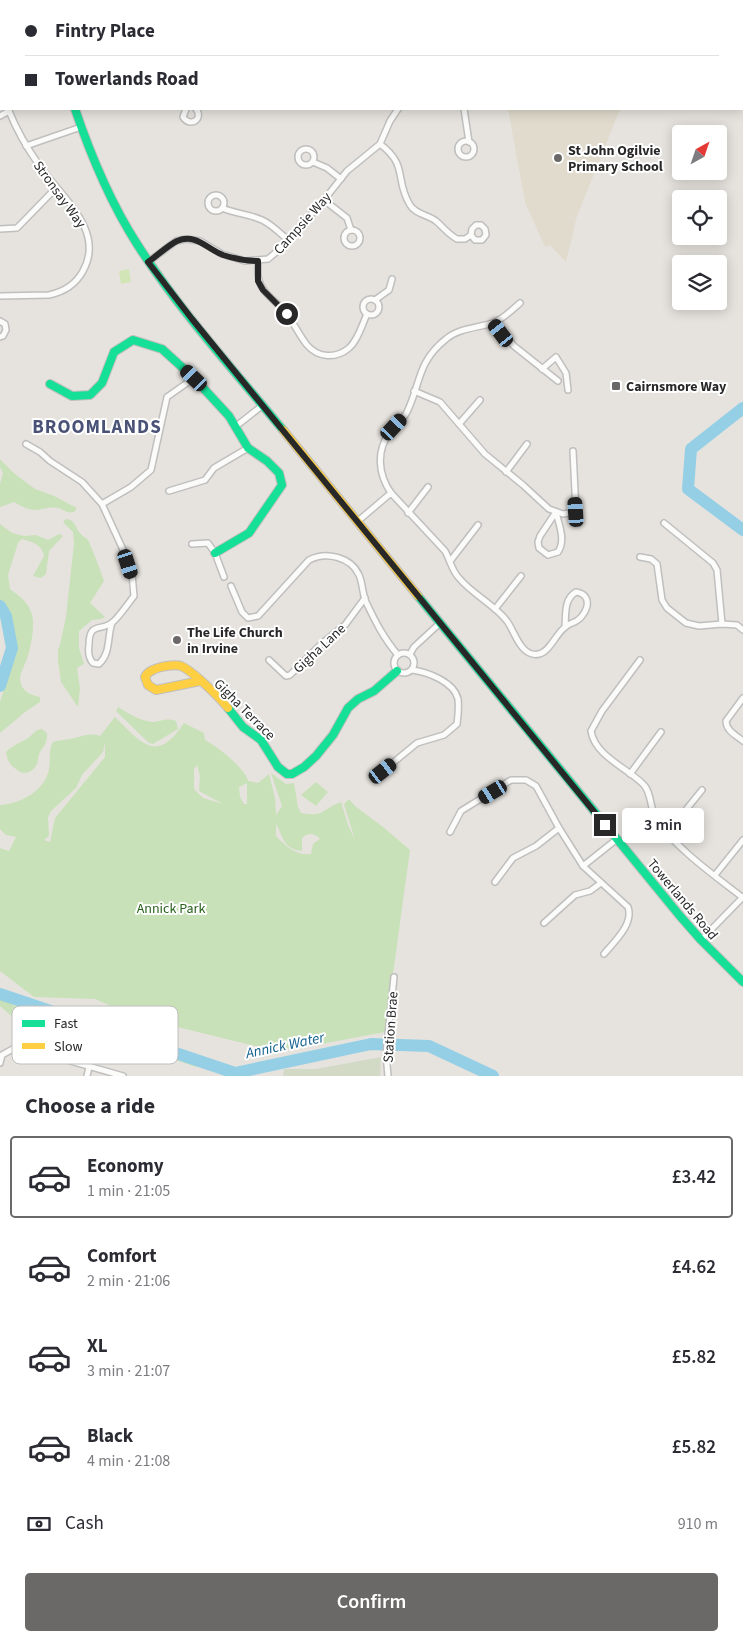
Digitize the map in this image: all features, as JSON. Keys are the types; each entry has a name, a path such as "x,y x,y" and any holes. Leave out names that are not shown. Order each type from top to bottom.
{"street":[{"name":"Stronsay Way","path":"0,296 55,294 76,281 86,266 90,254 88,235 83,223 26,146 9,110"},
{"path":"0,116 9,110"},
{"name":"Towerlands Road","path":"75,110 95,165 108,194 123,223 148,262 617,839 701,940 743,982"},
{"path":"186,110 183,117 191,123 198,118 199,114 197,110"},
{"name":"Campsie Way","path":"148,262 176,242 186,239 200,241 222,254 245,261 268,259 276,254 348,171 380,144 390,121 397,110"},
{"path":"464,110 469,142"},
{"name":"Stronsay Way","path":"26,146 81,127"},
{"path":"380,144 396,158 400,169 401,185 411,208 437,222 456,239 465,239 471,235"},
{"path":"313,162 327,168 341,179"},
{"path":"0,229 17,228 56,188"},
{"path":"324,200 347,218 350,230"},
{"path":"222,208 236,214 264,221 288,240"},
{"path":"258,261 258,281 263,290 287,314 308,347 317,353 333,356 349,348 367,314"},
{"path":"375,300 389,290 392,278"},
{"path":"369,299 375,300 379,305 378,311 373,315 367,314 363,308 364,303 369,299"},
{"path":"520,303 494,323 457,332 448,337 434,350 424,364 407,412 386,438 381,450 380,469 384,482 391,493 445,551 451,560 457,576 468,588 508,622 519,644 532,654 544,652 565,626 578,621 583,616 587,602 586,596 582,593 576,592 570,596 567,602 565,626"},
{"path":"0,321 4,324 6,330 3,336 0,337"},
{"path":"494,323 514,346 558,381"},
{"path":"50,384 72,396 90,395 102,383 114,352 133,340 162,349 194,378 214,399 248,448 279,472 282,484 249,533 214,553"},
{"path":"542,369 556,358 566,373 568,390"},
{"path":"102,504 132,486 151,470 167,397 194,378"},
{"path":"414,391 440,402 485,454 538,500 556,512 570,514 576,512 573,451"},
{"path":"459,424 480,400"},
{"path":"235,427 263,405"},
{"path":"26,444 82,482 102,504 132,574 134,596 112,623 108,634 108,650 103,660 99,664 93,663 88,653 90,633 93,629 112,623"},
{"path":"506,472 527,444"},
{"path":"170,491 205,480 214,468 248,448"},
{"path":"408,513 428,487"},
{"path":"358,521 391,493"},
{"path":"556,512 562,545 558,552 548,555 539,548 538,542 556,512"},
{"path":"664,523 713,563 717,570 722,624"},
{"path":"451,560 478,525"},
{"path":"192,544 208,544 224,577"},
{"path":"231,586 242,612 248,618 258,616 309,560 320,556 335,557 349,562 358,573 364,598 381,632 398,655"},
{"path":"640,557 651,559 657,564 662,600 667,608 686,623 699,626 737,625 743,630"},
{"path":"495,609 521,576"},
{"name":"Gigha Lane","path":"269,660 283,674 286,676 290,675 321,644 345,625 364,598"},
{"path":"410,654 414,647 440,623"},
{"path":"383,771 417,744 444,734 457,724 458,698 445,683 424,672 412,670 405,674 397,671 394,663 398,655 403,653 410,654"},
{"path":"410,654 414,661 412,670"},
{"path":"640,660 602,711 591,731 592,740 602,752 645,786 655,816 677,843 742,897 701,940"},
{"name":"Gigha Terrace","path":"200,681 156,690 148,686 145,676 149,671 178,665 182,666 200,681 225,703 238,723 261,740 278,767 287,774 292,774 304,767 316,756 332,735 348,708 374,691 397,671"},
{"path":"743,698 726,721 728,729 743,741"},
{"path":"630,774 661,732"},
{"path":"450,832 462,811 511,780 526,780 536,786 583,866 624,903 629,912 626,927 604,954"},
{"path":"668,832 702,790"},
{"path":"494,882 516,855 536,846 559,828"},
{"path":"583,866 617,839"},
{"path":"715,875 743,840"},
{"path":"544,923 575,895 590,891 601,883"},
{"name":"Station Brae","path":"388,1076 386,1054 394,977"},
{"path":"0,1063 2,1055 12,1049"},
{"path":"79,1064 123,1076"},
{"path":"87,1076 89,1067"}],"shaded area":[{"name":"St John Ogilvie Primary School","path":"508,110 620,110 577,216 566,262 550,245 545,247 525,202"}],"green space":[{"path":"129,269 131,282 121,284 119,271"},
{"path":"0,459 15,474 35,489 77,508 74,512 57,508 34,510 14,502 0,507 0,484 3,473 0,467"},
{"path":"66,519 73,522 80,533 88,540 104,581 90,603 105,617 92,620 79,631 79,648 84,664 77,668 80,689 78,707 61,682 58,660 58,650 66,617 74,543 73,532 63,522"},
{"path":"0,524 12,533 24,536 36,535 48,540 59,534 63,536 49,551 46,574 41,578 33,576 44,556 43,552 36,544 29,541 22,539 18,543 8,575 10,589 27,605 33,622 30,648 20,682 26,692 40,697 40,702 0,733 0,702 15,654 15,633 8,612 0,599"},
{"path":"118,707 134,716 152,722 169,719 176,721 178,729 153,744 149,743 116,711"},
{"name":"Annick Park","path":"115,717 142,742 150,746 157,746 166,743 184,723 204,733 205,740 217,747 237,764 248,781 258,783 269,774 275,798 276,815 282,806 271,773 286,784 294,783 298,807 301,813 319,813 341,802 355,840 344,804 349,799 355,806 410,850 385,1032 295,1049 255,1046 178,1027 178,1006 111,1006 95,999 34,997 0,971 0,848 9,851 16,837 6,835 0,829 0,805 16,802 37,790 47,777 53,742 100,736","holes":["105,742 105,757 55,818 50,842 44,840 49,836 48,817 51,811 76,788 82,775 103,752","197,765 200,776 199,791 223,804 203,798 194,789 194,769","247,783 247,804 244,804 240,797 239,787","276,824 284,841 295,850 302,850 302,838 304,836 311,834 316,835 320,839 313,844 311,854 301,854 292,850 276,836"]},
{"path":"42,729 47,733 46,740 39,754 36,766 29,772 23,773 18,771 9,762 6,752 36,731"},
{"path":"316,782 328,792 316,806 301,795"},
{"path":"0,996 15,1006 12,1006 12,1016 0,1006"},
{"path":"178,1053 206,1060 196,1067 178,1061"},
{"path":"381,1057 380,1076 283,1076 284,1069 316,1069"}],"waterway":[{"name":"Annick Water","path":"743,408 691,449 688,489 743,530"},
{"name":"Annick Water","path":"0,606 6,616 12,648 0,686"},
{"name":"Annick Water","path":"0,994 36,1006"},
{"name":"Annick Water","path":"178,1054 235,1073 371,1044 429,1046 493,1076"}],"traffic: fast":[{"path":"75,110 102,178 118,212 137,244 188,316 283,430"},
{"path":"50,384 72,396 90,395 102,383 114,352 133,340 162,349 194,378 229,416 248,448 267,461 279,473 282,485 249,533 215,553"},
{"path":"418,596 680,916 743,982"},
{"path":"228,708 243,727 261,740 278,767 287,774 292,774 304,767 316,756 333,735 348,708 358,699 374,691 397,671"}],"traffic: slow":[{"path":"283,430 418,596"},
{"path":"200,681 156,690 148,685 145,677 154,669 171,665 181,666 199,679 228,708"}],"place":[{"name":"St John Ogilvie Primary School","path":"558,158"},
{"name":"Cairnsmore Way","path":"616,386"},
{"name":"The Life Church in Irvine","path":"177,640"}],"district":[{"name":"BROOMLANDS","path":"97,426"}],"route":[{"path":"287,314 263,290 258,281 258,261 245,261 222,254 200,241 186,239 176,242 148,262 192,319 605,825"}]}
